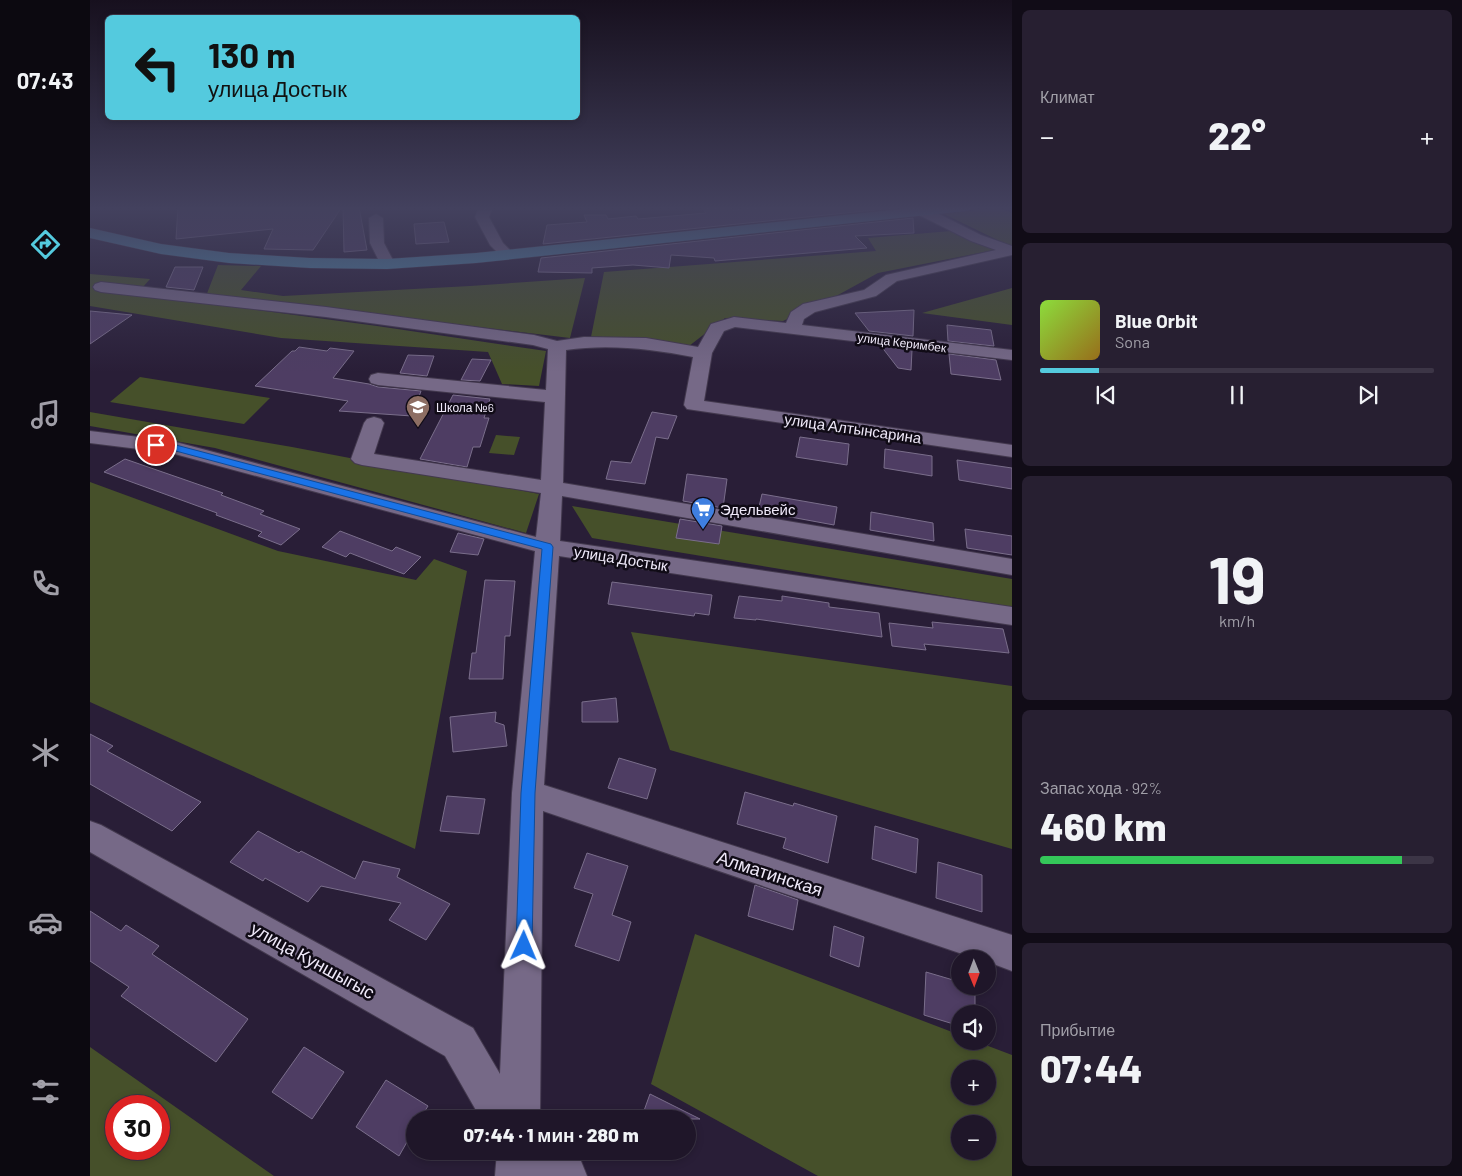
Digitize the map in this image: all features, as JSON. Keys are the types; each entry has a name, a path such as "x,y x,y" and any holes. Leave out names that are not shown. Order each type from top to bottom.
{"main road":[{"path":"292,262 386,264 415,262"}],"street":[{"path":"792,328 797,316 809,308 870,293 892,278 964,262"},
{"path":"101,287 351,315 534,340 557,346 584,342 646,344 703,353"},
{"name":"улица Керимбек","path":"694,406 703,353 717,328 734,322 1012,355"},
{"path":"520,1110 528,793 552,488 557,346"},
{"path":"378,380 555,397"},
{"name":"улица Алтынсарина","path":"694,406 1012,451"},
{"path":"374,423 362,459 552,488 1012,567"},
{"name":"улица Достык","path":"90,437 172,447 547,547 1012,616"},
{"name":"Алматинская","path":"528,793 1012,953"},
{"name":"улица Куншыгыс","path":"90,835 459,1042 499,1110"},
{"path":"516,1176 517,1160"},
{"path":"542,1160 566,1176"}],"green space":[{"path":"735,262 934,262 878,273 838,295 783,321 725,318 689,346 591,337 604,272"},
{"path":"218,265 261,266 241,290 283,296 585,278 570,338 268,304 257,310 546,351 539,386 502,384 488,352 281,338 90,306 90,274 150,279 135,296 206,296"},
{"path":"1012,288 1012,325 922,313"},
{"path":"140,377 270,398 244,424 110,402"},
{"path":"90,412 292,447 539,494 526,533 215,448 90,426"},
{"path":"496,435 520,437 514,455 489,453"},
{"path":"90,482 278,551 416,580 434,559 467,571 415,849 90,702"},
{"path":"572,506 1012,579 1012,607 592,538"},
{"path":"631,632 1012,686 1012,849 670,750"},
{"path":"695,934 951,1032 951,1050 996,1049 1012,1055 1012,1176 818,1176 651,1084"},
{"path":"90,1047 158,1095 105,1095 105,1160 170,1160 170,1103 274,1176 90,1176"}],"building":[{"path":"540,262 670,262 669,268 633,265 592,268 592,273 538,272"},
{"path":"175,267 203,267 194,290 166,287"},
{"path":"914,310 913,336 869,331 855,313"},
{"path":"90,311 132,315 90,344"},
{"path":"947,325 991,330 994,346 948,341"},
{"path":"881,346 912,350 911,370 898,368"},
{"path":"299,347 327,351 330,348 354,351 333,378 378,387 421,391 412,416 339,411 348,401 255,386 292,351"},
{"path":"949,354 996,360 1001,380 951,374"},
{"path":"408,355 434,356 427,376 400,373"},
{"path":"472,359 491,360 480,381 461,380"},
{"path":"453,395 490,399 484,418 489,418 480,447 473,447 467,467 420,459"},
{"path":"652,412 677,416 668,439 656,437 645,484 606,479 611,461 631,463"},
{"path":"800,437 849,444 847,465 796,457"},
{"path":"885,449 932,456 932,476 884,468"},
{"path":"125,459 223,493 221,495 264,511 260,514 300,529 281,545 258,536 262,532 216,515 217,513 104,472"},
{"path":"957,460 1012,468 1012,489 959,480"},
{"path":"687,474 727,479 723,508 683,501"},
{"path":"762,494 837,507 834,525 758,511"},
{"path":"871,512 933,523 934,541 870,530"},
{"path":"680,519 722,526 719,544 676,538"},
{"path":"965,529 1012,536 1012,555 967,548"},
{"path":"340,531 392,551 396,547 421,557 404,574 350,553 346,557 322,547"},
{"path":"458,533 484,539 478,555 450,552"},
{"path":"485,580 515,581 510,636 505,636 503,679 469,679 472,653 476,653"},
{"path":"612,582 712,595 709,615 695,613 694,616 608,604"},
{"path":"739,596 782,601 782,596 829,603 829,607 879,613 882,637 756,619 734,618"},
{"path":"932,622 1003,629 1009,653 924,644 926,650 892,646 889,623 933,628"},
{"path":"616,698 618,722 582,722 582,702"},
{"path":"496,712 495,722 504,725 507,746 453,752 450,717"},
{"path":"90,734 113,746 107,751 201,802 172,831 90,784"},
{"path":"619,758 656,769 647,799 608,788"},
{"path":"745,792 793,806 794,803 837,816 828,863 783,848 786,838 737,824"},
{"path":"447,796 485,799 479,834 440,831"},
{"path":"875,826 918,839 916,873 872,859"},
{"path":"258,831 299,853 301,851 355,879 363,861 400,869 397,877 450,904 426,940 389,920 401,903 321,886 308,902 265,878 263,881 230,862"},
{"path":"587,853 628,866 612,915 631,922 619,961 575,946 593,894 574,888"},
{"path":"938,862 982,875 982,912 936,898"},
{"path":"755,885 798,900 793,930 748,916"},
{"path":"90,911 121,931 126,925 159,946 152,954 248,1019 216,1062 121,996 129,987 90,961"},
{"path":"834,926 864,937 859,967 830,956"},
{"path":"926,972 951,979 951,995 975,995 975,1005 951,1005 951,1023 924,1015"},
{"path":"304,1047 344,1072 312,1119 272,1092"},
{"path":"386,1080 428,1106 426,1110 406,1110 406,1144 399,1156 356,1127"},
{"path":"650,1094 682,1110 644,1110"}],"place":[{"name":"Школа №6","path":"418,428"},
{"name":"Эдельвейс","path":"703,530"}],"route":[{"path":"156,445 172,447 547,547 528,793 524,946"}]}
